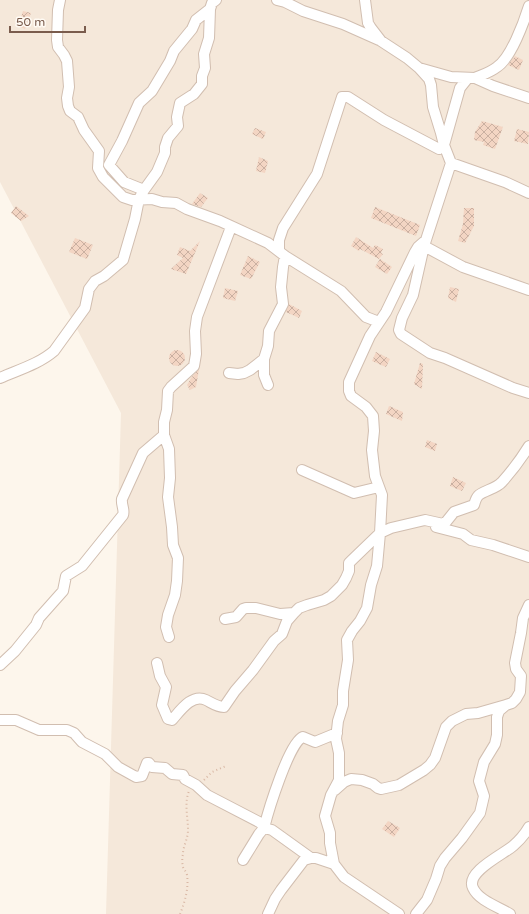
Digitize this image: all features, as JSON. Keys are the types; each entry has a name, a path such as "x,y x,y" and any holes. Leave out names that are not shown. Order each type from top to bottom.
{"street":[{"path":"60,0 56,40 58,47 67,61 69,87 67,98 70,111 78,117 84,130 99,151 98,168 103,177 124,197 132,200 142,195"},
{"path":"277,0 285,2 303,11 343,24 381,41 407,58 429,79 431,84 433,107 451,163 425,243 413,294 399,326 399,330 402,334 430,353 445,358 513,388 529,393"},
{"path":"365,0 368,23 381,41"},
{"path":"0,378 28,367 47,356 63,339 85,308 89,288 95,281 104,276 122,260 142,195 157,172 165,153 168,138 178,126 177,117 180,103 194,94 202,84 204,54 209,38 213,4"},
{"path":"213,4 196,20 192,29 174,51 170,61 152,91 139,103 122,142 109,165 124,182 142,195 162,202 176,203 279,248 338,288 366,317 379,322"},
{"path":"268,385 264,375 264,359 268,346 269,331 283,304 283,267 279,248 283,228 317,174 340,101 344,96 348,97 384,120 438,149 442,148 460,88 471,78 497,67 504,60 522,29 529,6"},
{"path":"419,68 439,74 471,78 529,98"},
{"path":"451,163 504,182 529,193"},
{"path":"169,637 166,627 168,615 175,595 178,558 173,545 168,497 170,478 169,449 164,435 168,391 194,366 196,354 195,330 197,317 231,227"},
{"path":"425,243 463,267 529,290"},
{"path":"398,914 344,877 334,864 330,843 330,832 324,816 333,791 339,780 339,753 336,739 343,704 343,691 348,660 347,640 367,608 371,584 377,566 380,533 382,495 375,476 372,450 374,431 373,416 366,407 351,396 349,392 349,382 370,336 386,312 415,252 418,247 425,243"},
{"path":"229,373 244,373 264,359"},
{"path":"0,665 15,651 36,625 39,618 63,591 66,576 82,566 122,515 124,512 121,502 122,499 142,455 164,435"},
{"path":"157,663 160,676 166,687 162,705 168,719 172,720 194,698 201,698 215,705 224,707 274,641 282,634 287,621 294,613 303,606 324,600 331,596 342,585 346,578 349,571 349,563 380,533 391,528 425,520 443,524 454,512 474,504 477,496 502,482 521,459 529,446"},
{"path":"302,470 354,493 379,487"},
{"path":"414,522 463,534 471,540 493,545 529,557"},
{"path":"333,791 344,782 351,779 362,780 381,789 399,785 430,765 435,758 446,727 452,721 466,714 478,714 512,703 525,686 516,669 515,663 523,618 529,605"},
{"path":"225,618 236,617 243,609 246,608 256,608 280,614 294,613"},
{"path":"416,914 430,895 440,866 445,858 480,813 484,796 479,781 482,766 495,744 497,735 497,717 499,711 506,705"},
{"path":"0,720 16,720 39,730 68,730 74,733 82,742 105,754 118,767 132,776 142,776 146,764 149,763 152,767 165,768 172,774 183,775 207,795 259,822 264,828 272,830 311,858 334,864"},
{"path":"242,860 264,828 285,765 291,751 299,740 303,737 315,742 337,733"},
{"path":"510,914 481,897 472,887 472,883 476,874 481,868 513,846 529,827"},
{"path":"268,914 281,890 304,860 311,858"}],"path":[{"path":"180,914 184,903 187,877 183,867 182,855 188,830 186,814 187,795 189,790 212,772 226,766"}],"shaded area":[{"path":"0,0 529,0 529,914 106,914 121,413 0,182"}],"building":[{"path":"23,11 31,13 25,29 18,26"},
{"path":"515,56 523,60 519,70 508,65"},
{"path":"482,121 503,127 495,149 483,145 484,142 474,140 475,132"},
{"path":"255,128 266,132 263,139 252,134"},
{"path":"517,129 529,132 528,144 514,141"},
{"path":"259,157 268,161 265,173 256,171"},
{"path":"200,193 208,198 201,207 192,204"},
{"path":"16,206 29,216 21,221 11,213"},
{"path":"375,207 420,225 416,236 371,218"},
{"path":"464,208 474,208 474,226 465,243 458,241 463,224"},
{"path":"356,237 373,248 375,245 383,249 381,253 383,254 379,259 351,246"},
{"path":"75,238 93,245 87,259 69,252"},
{"path":"200,241 186,274 171,269 183,258 177,255 180,247 190,251"},
{"path":"248,256 260,262 251,279 240,275"},
{"path":"380,259 392,267 387,274 375,267"},
{"path":"450,287 459,289 456,302 448,298"},
{"path":"225,288 238,291 235,301 223,298"},
{"path":"289,304 302,311 299,318 286,312"},
{"path":"177,350 184,355 185,358 180,365 177,366 170,361 169,358 174,351"},
{"path":"376,352 390,359 386,367 372,361"},
{"path":"420,363 423,364 422,389 414,384"},
{"path":"199,369 196,387 190,390 187,385"},
{"path":"389,406 403,412 402,421 386,414"},
{"path":"427,440 437,444 435,451 425,447"},
{"path":"453,477 466,483 462,491 450,486"},
{"path":"388,821 400,828 394,837 382,829"}]}
